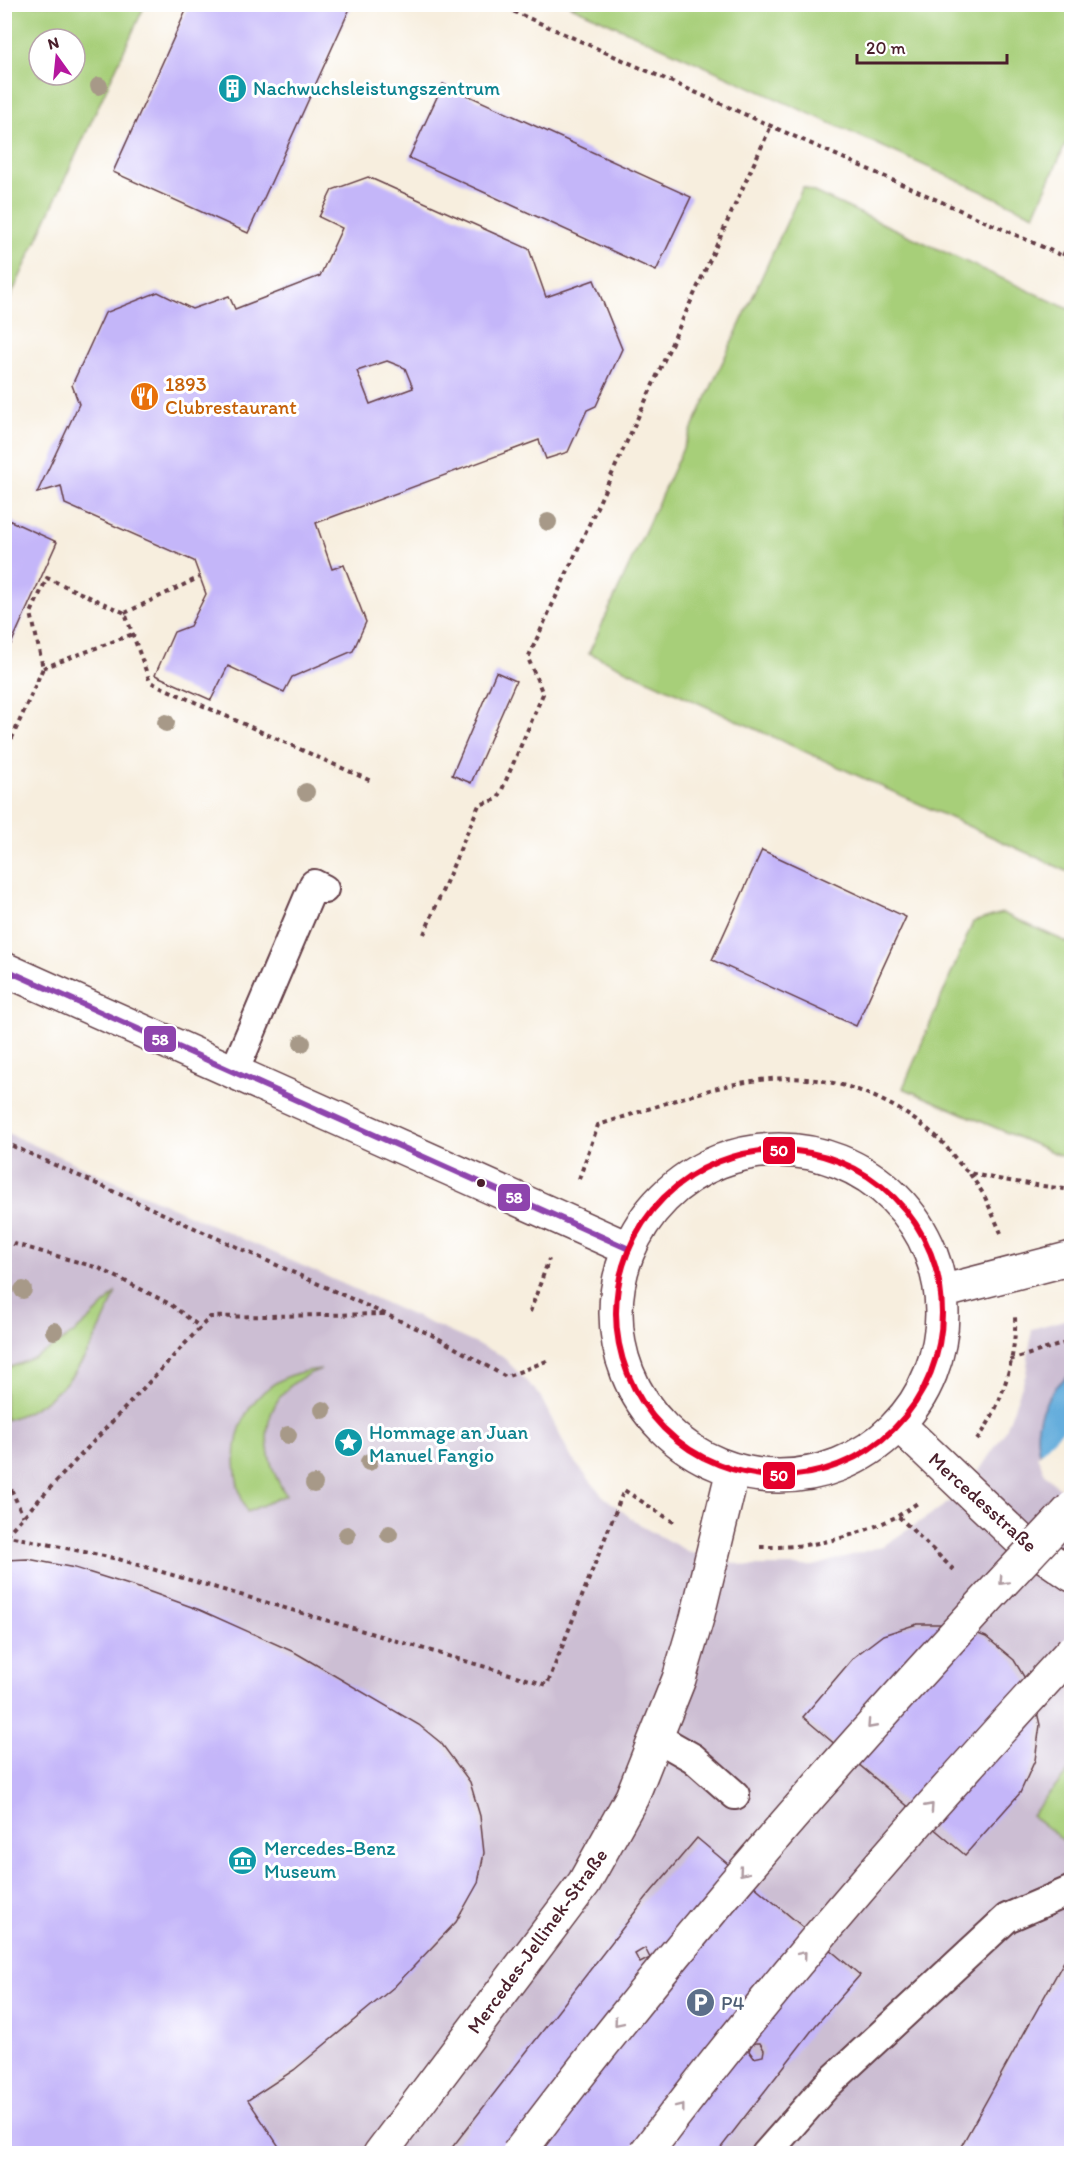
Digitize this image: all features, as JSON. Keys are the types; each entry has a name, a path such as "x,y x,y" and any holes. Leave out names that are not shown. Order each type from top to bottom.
{"main road":[{"path":"4,969 629,1249"},
{"path":"759,1151 796,1152 842,1162 867,1176 889,1193 908,1214 923,1238 934,1264 940,1292 942,1328 934,1362 920,1395 898,1424 871,1447 839,1465 805,1474 769,1476 733,1470 691,1450 662,1427 644,1406 631,1382 620,1348 616,1302 620,1275 629,1249 642,1224 660,1202 681,1183 705,1168 759,1151"},
{"path":"940,1292 1071,1258"},
{"name":"Mercedesstraße","path":"898,1424 1018,1538 1071,1575"},
{"name":"Mercedes-Jellinek-Straße","path":"380,2154 584,1883 632,1797 658,1738 697,1618 733,1470"},
{"path":"518,2154 601,2043 788,1818 934,1654 1071,1508"},
{"path":"645,2154 767,1998 873,1872 1071,1651"}],"lane":[{"path":"234,1072 314,884 324,889"},
{"path":"658,1738 693,1758 735,1795"},
{"path":"766,2154 826,2086 1007,1918 1020,1910 1071,1890"}],"path":[{"path":"497,4 1071,260"},
{"path":"424,934 479,806 498,799 543,694 528,658 771,126"},
{"path":"1063,256 1071,237"},
{"path":"125,613 200,577"},
{"path":"8,747 43,668 31,613 47,578 125,613 150,682 371,781"},
{"path":"43,668 133,634"},
{"path":"598,1125 702,1090 739,1081 778,1077 813,1080 853,1089 905,1114 940,1140 969,1173 984,1195 1001,1232 1012,1273 1015,1327 1010,1360 996,1406 980,1436 951,1474 920,1502 898,1516 837,1541 790,1548"},
{"path":"4,1142 436,1337 506,1377 549,1360"},
{"path":"969,1173 1071,1190"},
{"path":"4,1241 99,1268 170,1304 200,1327"},
{"path":"5,1535 210,1317 385,1314"},
{"path":"1010,1360 1071,1341"},
{"path":"4,1473 23,1517"},
{"path":"5,1535 118,1559 547,1685 624,1490"},
{"path":"898,1516 958,1574"}],"shaded area":[{"path":"5,1132 501,1355 539,1394 572,1459 603,1496 641,1526 691,1553 747,1566 813,1566 883,1546 951,1501 981,1468 1006,1430 1026,1374 1032,1329 1071,1318 1071,2153 5,2154"}],"green space":[{"path":"4,5 145,5 5,309"},
{"path":"569,5 1071,5 1071,132 1034,215"},
{"path":"803,187 1071,310 1071,873 589,653"},
{"path":"1002,913 1071,944 1071,1160 903,1088 973,922"},
{"path":"116,1292 98,1334 76,1371 46,1401 27,1412 5,1420 5,1369 37,1356 66,1339 92,1318"},
{"path":"321,1369 301,1378 286,1390 275,1405 269,1421 267,1439 270,1457 276,1476 286,1495 247,1512 238,1487 235,1463 237,1440 244,1418 256,1399 273,1384 295,1374"},
{"path":"1071,1769 1071,1813 1065,1842 1031,1815"}],"water":[{"path":"1071,1373 1071,1498 1046,1471 1040,1457 1037,1430 1044,1405 1051,1393"}],"pier":[{"path":"1072,1421 1072,1501 1045,1474 1037,1456"}],"building":[{"name":"Nachwuchsleistungszentrum","path":"189,4 352,4 248,233 113,172"},
{"path":"443,84 691,197 656,271 409,158"},
{"path":"368,177 529,249 546,297 594,280 622,349 596,406 587,410 568,452 546,459 539,440 316,523 332,569 344,565 366,622 353,651 292,677 284,692 228,666 211,700 155,675 174,632 190,626 206,594 194,561 65,504 61,486 37,493 79,404 72,385 105,313 158,292 192,309 229,296 235,309 320,276 342,228 319,217 332,190","holes":["387,361 405,368 413,388 370,404 357,371"]},
{"path":"4,518 57,542 11,644 4,642"},
{"path":"496,672 516,681 471,783 452,775"},
{"path":"762,850 906,917 856,1026 712,960"},
{"name":"Mercedes-Benz Museum","path":"28,1559 75,1568 142,1589 200,1610 296,1653 419,1725 441,1743 470,1782 480,1816 484,1853 478,1883 456,1922 394,1987 294,2070 248,2100 284,2154 4,2154 4,1560"},
{"path":"917,1624 952,1624 986,1637 1014,1660 1032,1690 1040,1725 1035,1760 1020,1793 965,1855 803,1717 854,1657 883,1635"},
{"name":"P4","path":"697,1838 860,1975 816,2025 716,2154 447,2154 646,1898","holes":["645,1948 650,1958 640,1963 635,1954","760,2043 764,2050 763,2056 754,2058 749,2051 751,2045"]},
{"path":"1072,1947 1072,2154 966,2154 959,2150"}],"transit line":[{"name":"58","path":"4,969 629,1249"},
{"name":"50","path":"779,1150 826,1157 841,1163 869,1178 894,1198 914,1223 929,1251 935,1266 942,1313 935,1360 929,1375 914,1403 894,1428 869,1448 841,1463 826,1469 779,1476 732,1469 717,1463 689,1448 664,1428 644,1403 629,1375 623,1360 616,1313 623,1266 629,1251 644,1223 664,1198 689,1178 717,1163 732,1157 779,1150"}],"place":[{"name":"Nachwuchsleistungszentrum","path":"232,88"},
{"name":"1893 Clubrestaurant","path":"144,396"},
{"name":"Hommage an Juan Manuel Fangio","path":"348,1443"},
{"name":"Mercedes-Benz Museum","path":"243,1860"},
{"name":"P4","path":"700,2003"}]}
